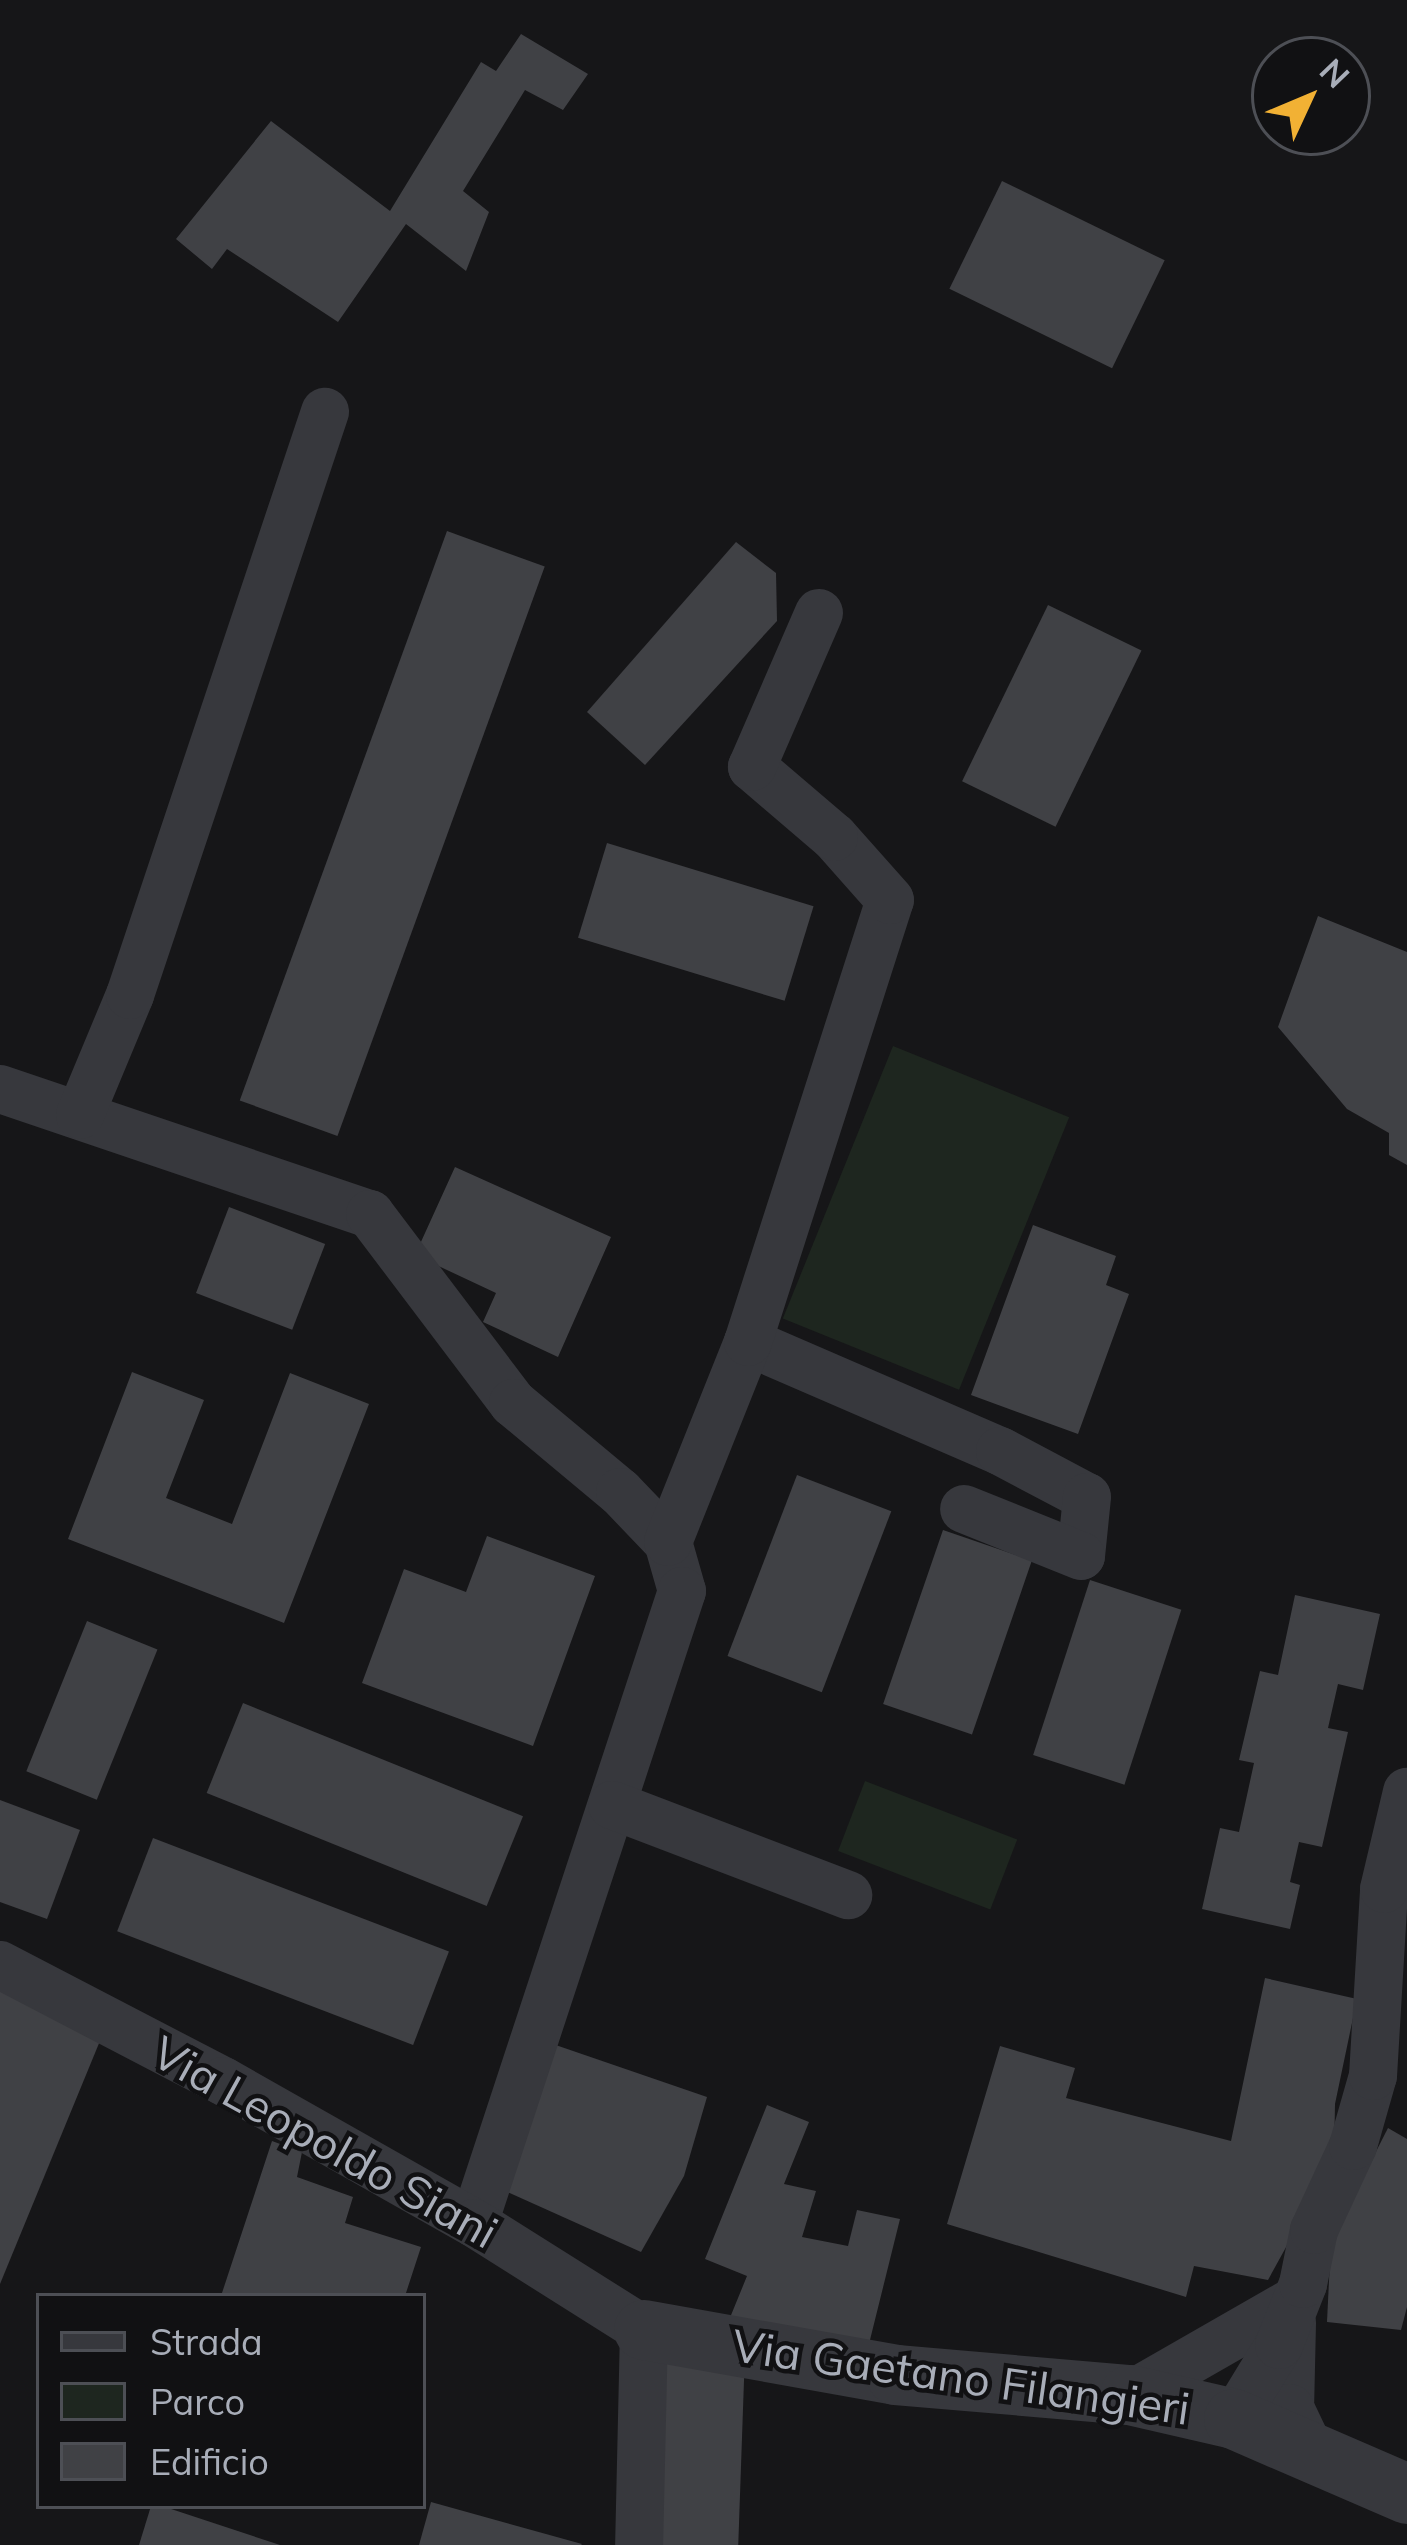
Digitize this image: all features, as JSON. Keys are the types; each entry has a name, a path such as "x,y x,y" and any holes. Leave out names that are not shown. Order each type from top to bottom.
{"street":[{"path":"80,1115 130,994 325,412"},
{"path":"668,1542 748,1342 890,900 833,837 752,767 819,613"},
{"path":"0,1090 370,1214 513,1403 620,1492 668,1542 682,1591 474,2223"},
{"path":"748,1342 1000,1451 1087,1497 1081,1556 964,1509"},
{"path":"1311,2452 1290,2408 1294,2306 1314,2230 1353,2146 1373,2076 1384,1889 1407,1792"},
{"path":"612,1804 848,1895"},
{"name":"Via Leopoldo Siani","path":"0,1964 223,2080 474,2223 644,2330"},
{"path":"1130,2395 1294,2306"},
{"path":"1227,2417 1214,2386 1224,2368 1294,2306"},
{"path":"638,2545 644,2330"},
{"name":"Via Gaetano Filangieri","path":"644,2330 896,2375 1130,2395 1227,2417 1407,2494"}],"green space":[{"path":"893,1046 1069,1117 959,1390 783,1319"},
{"path":"865,1781 1017,1839 990,1909 838,1851"}],"building":[{"path":"521,34 588,74 563,110 525,90 463,191 489,212 466,271 406,224 338,322 227,249 212,269 176,239 271,121 390,211 481,62 496,71"},
{"path":"1002,181 1165,260 1112,368 949,289"},
{"path":"447,531 545,567 337,1136 240,1100"},
{"path":"736,542 776,573 777,621 645,765 587,712"},
{"path":"1048,605 1141,651 1056,827 962,781"},
{"path":"607,843 814,906 785,1001 578,938"},
{"path":"1318,916 1407,952 1407,1165 1389,1155 1389,1133 1347,1109 1278,1027"},
{"path":"455,1167 611,1237 558,1357 483,1322 496,1293 415,1255"},
{"path":"229,1207 325,1244 292,1330 196,1293"},
{"path":"1033,1225 1116,1256 1106,1285 1129,1294 1078,1434 971,1395"},
{"path":"132,1372 204,1400 166,1498 232,1524 290,1373 369,1404 284,1623 68,1539"},
{"path":"797,1475 891,1511 822,1692 727,1656"},
{"path":"943,1530 1032,1561 972,1735 883,1704"},
{"path":"487,1536 595,1576 533,1746 362,1683 404,1569 466,1592"},
{"path":"1090,1580 1181,1610 1124,1785 1033,1755"},
{"path":"1295,1595 1380,1614 1363,1690 1338,1684 1328,1728 1348,1732 1322,1847 1299,1842 1290,1882 1300,1885 1290,1929 1202,1909 1220,1828 1239,1832 1254,1763 1239,1760 1260,1671 1278,1675"},
{"path":"87,1621 157,1649 97,1800 26,1771"},
{"path":"243,1703 523,1816 487,1906 207,1793"},
{"path":"0,1800 80,1830 47,1919 0,1902"},
{"path":"153,1838 449,1952 413,2045 117,1931"},
{"path":"1265,1978 1357,1999 1335,2104 1334,2160 1268,2280 1194,2266 1186,2297 947,2224 1000,2046 1075,2068 1066,2098 1231,2141"},
{"path":"0,1985 102,2036 0,2284"},
{"path":"544,2041 707,2097 684,2176 641,2252 501,2189"},
{"path":"767,2105 809,2122 784,2184 816,2191 802,2237 848,2246 857,2210 900,2219 868,2348 727,2325 747,2276 705,2259"},
{"path":"1388,2128 1407,2139 1407,2307 1401,2330 1327,2322 1331,2240"},
{"path":"272,2141 302,2152 297,2177 353,2197 345,2223 421,2247 406,2293 222,2293"},
{"path":"652,2350 745,2353 738,2545 645,2545"},
{"path":"431,2502 582,2544 419,2545"},
{"path":"150,2509 171,2509 280,2545 139,2545"}]}
